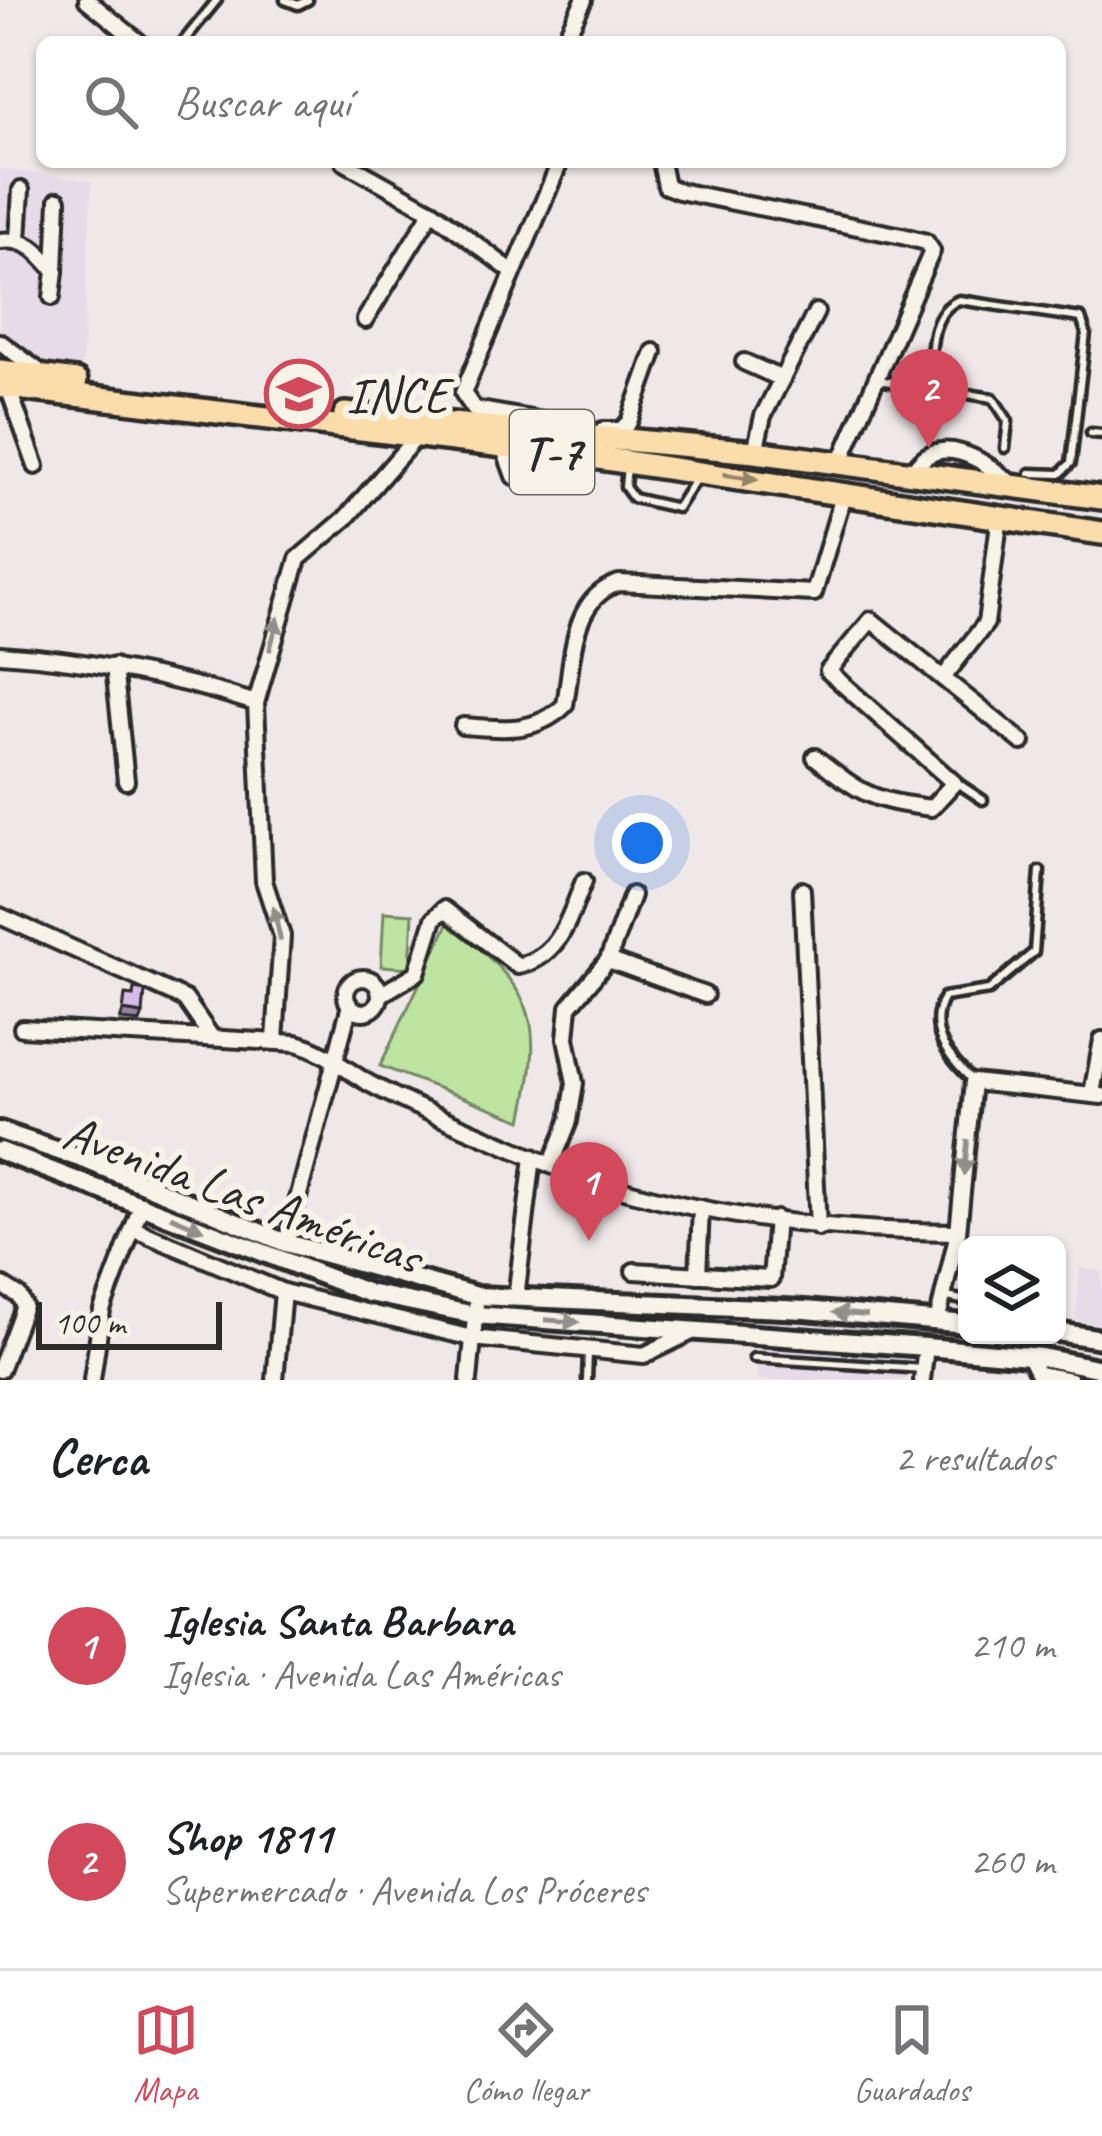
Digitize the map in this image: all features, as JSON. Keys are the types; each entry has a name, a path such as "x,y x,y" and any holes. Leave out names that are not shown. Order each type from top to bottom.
{"highway":[{"name":"T-7","path":"3,382 47,377 338,413 595,434 838,465 1023,480 1102,498"},
{"name":"T-7","path":"3,382 700,471 1102,533"}],"street":[{"path":"88,0 132,36"},
{"path":"565,36 577,2"},
{"path":"355,168 432,211 510,270"},
{"path":"557,168 510,270 486,341 466,376 465,403 497,415 595,434 621,430 629,422 654,352"},
{"path":"662,168 666,186 679,191 926,242 931,260 838,465"},
{"path":"18,240 21,190"},
{"path":"52,297 58,282 58,200"},
{"path":"365,320 432,211"},
{"path":"0,241 18,240 39,252 55,271"},
{"path":"755,452 763,416 816,312"},
{"path":"4,347 47,377"},
{"path":"743,362 782,379"},
{"path":"3,382 36,466"},
{"path":"275,1040 282,936 264,880 256,703 298,559 346,518 417,436"},
{"path":"463,726 524,728 554,716 565,705 585,606 602,588 619,583 814,593 844,493"},
{"path":"943,678 986,622 1000,515"},
{"path":"815,757 867,797 883,802 935,807 953,781 828,670 871,620 1022,742"},
{"path":"0,654 115,666 256,703"},
{"path":"115,666 126,781"},
{"path":"350,1006 371,1010 380,995 417,973 434,919 444,909 518,966 534,962 561,939 584,881"},
{"path":"802,890 818,1228"},
{"path":"552,1163 569,1121 575,1083 566,1038 569,1007 608,961 632,896"},
{"path":"0,916 185,999 210,1035"},
{"path":"608,961 705,994"},
{"path":"286,1244 350,1006 346,994 355,980 372,981 380,995"},
{"path":"22,1028 275,1040 333,1057 393,1096 532,1157 659,1200 818,1228 958,1232"},
{"path":"937,1322 958,1232 973,1082 1097,1094 1102,1040"},
{"name":"Avenida Las Américas","path":"0,1131 88,1161 286,1244 476,1305 516,1298 805,1310 958,1323"},
{"name":"Avenida Las Américas","path":"0,1150 368,1293 700,1328 1028,1355 1102,1370"},
{"path":"516,1298 532,1157"},
{"path":"92,1380 102,1310 142,1204"},
{"path":"698,1275 701,1208"},
{"path":"634,1271 772,1279 776,1219"},
{"path":"136,1230 283,1292 472,1338 644,1355 700,1328"},
{"path":"0,1284 19,1296 24,1306 0,1370"},
{"path":"275,1380 283,1292"},
{"path":"469,1380 476,1305"},
{"path":"805,1310 808,1336"},
{"path":"1066,1333 1102,1339"},
{"path":"922,1374 926,1346"},
{"path":"1028,1355 1038,1374 1070,1380"}],"lane":[{"path":"188,36 217,0"},
{"path":"285,0 298,5 308,0"},
{"path":"929,388 936,324 947,305 959,300 1081,318 1086,334 1072,463 1060,474 1023,480"},
{"path":"874,379 993,398 1008,421 1005,448"},
{"path":"1091,433 1102,434"},
{"path":"627,462 627,493 677,508 700,471"},
{"path":"953,781 982,800"},
{"path":"973,1082 935,1029 937,1010 944,997 988,990 1034,952 1040,872"},
{"path":"946,1297 958,1299"},
{"path":"586,1380 588,1349"},
{"path":"754,1358 922,1374"}],"shaded area":[{"path":"0,169 92,181 82,368 0,360"},
{"path":"1080,1267 1102,1272 1102,1325 1075,1320"},
{"path":"758,1344 913,1355 906,1380 757,1380"}],"green space":[{"path":"384,912 413,914 410,968 381,966"},
{"path":"449,922 499,968 526,1007 533,1053 522,1120 380,1066"}],"building":[{"path":"134,989 145,991 143,1014 123,1011 125,995 133,996"}],"place":[{"name":"INCE","path":"299,394"},
{"name":"Shop 1811","path":"929,448"},
{"name":"Iglesia Santa Barbara","path":"589,1241"}]}
